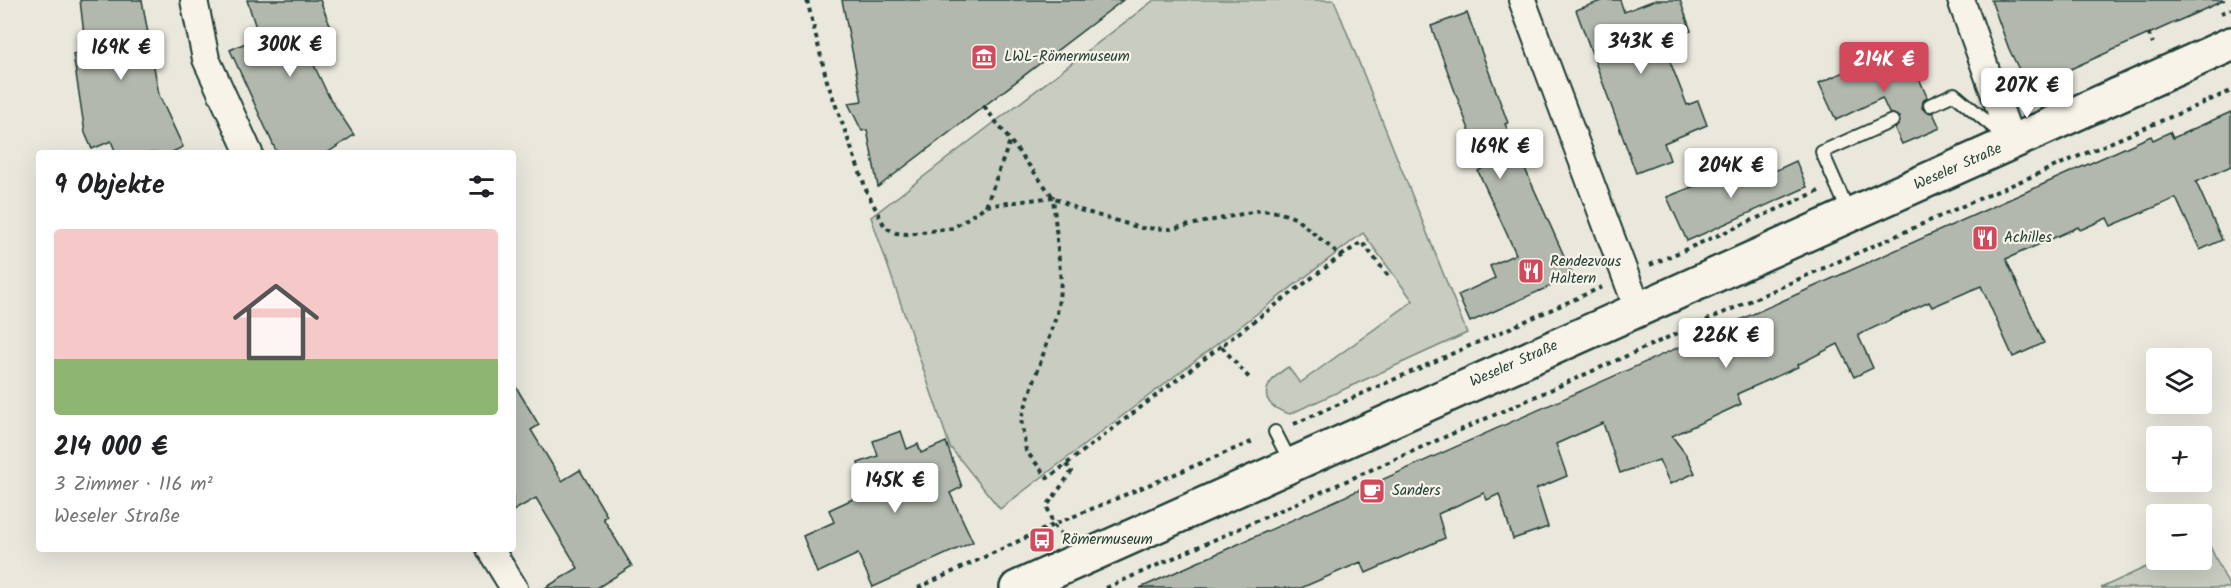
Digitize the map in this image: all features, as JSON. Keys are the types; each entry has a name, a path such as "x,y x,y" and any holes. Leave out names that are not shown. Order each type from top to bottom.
{"main road":[{"name":"Weseler Straße","path":"1017,588 2231,44"}],"street":[{"path":"194,0 206,59 248,150"},
{"path":"1522,0 1638,309"},
{"name":"Weseler Straße","path":"1961,0 2012,143"},
{"path":"492,552 514,588"}],"lane":[{"path":"1930,105 1954,94 2012,143"},
{"path":"1850,215 1822,152 1892,121"},
{"path":"1275,432 1291,464"}],"path":[{"path":"807,0 827,81 867,192 885,227 896,233 907,234 953,228 986,206 1053,197"},
{"path":"2212,17 2231,9"},
{"path":"2148,33 2153,43"},
{"path":"2142,48 2163,39"},
{"path":"1106,588 1965,206 2231,91"},
{"path":"984,106 1053,197 1080,210 1141,228 1171,229 1261,210 1278,212 1294,218 1341,256"},
{"path":"986,206 1010,141"},
{"path":"918,588 1053,525 1275,432 1836,183"},
{"path":"1053,197 1061,282 1057,314 1021,419 1026,451 1048,478 1362,242 1389,277"},
{"path":"1221,346 1251,380"},
{"path":"1066,464 1072,471 1047,506 1053,525 1083,558"}],"shaded area":[{"path":"1154,0 1334,0 1467,333 1290,414 1271,405 1266,393 1268,386 1279,373 1288,367 1300,383 1413,301 1363,233 1000,509 950,447 871,217"},
{"path":"2212,550 2230,588 2101,588 2146,567 2146,570 2212,570"}],"building":[{"path":"80,0 142,0 159,95 183,147 176,150 115,150 111,141 92,149 85,133 73,54 86,52"},
{"path":"247,0 320,0 331,28 302,40 329,97 354,135 332,150 276,150 230,50 259,37"},
{"path":"842,0 1123,0 878,187 867,130 862,131 848,103 862,101"},
{"path":"1604,0 1620,0 1624,12 1655,0 1680,0 1691,31 1662,41 1687,105 1698,101 1707,125 1664,143 1670,160 1636,173 1576,10"},
{"path":"1991,0 2225,0 2028,88 2009,49"},
{"path":"1467,13 1508,123 1505,124 1573,276 1470,322 1458,295 1495,278 1490,266 1516,254 1478,171 1483,168 1431,26"},
{"path":"1905,45 1927,97 1923,101 1922,108 1926,112 1933,113 1940,128 1902,144 1895,129 1900,122 1899,117 1889,113 1882,98 1836,120 1819,83"},
{"path":"2231,112 2231,166 2196,182 2222,240 2200,250 2176,198 2111,226 2107,218 2080,230 2078,227 2006,259 2044,343 2013,357 1981,286 1932,307 1929,302 1858,335 1873,368 1854,377 1838,344 1797,365 1798,367 1737,394 1741,404 1672,436 1687,456 1695,473 1670,484 1659,460 1620,473 1603,423 1556,444 1567,476 1536,489 1548,527 1513,539 1499,494 1487,500 1484,493 1438,514 1445,538 1366,573 1361,562 1301,588 1140,588 2151,136 2153,140 2170,132 2173,138"},
{"path":"1796,161 1807,187 1687,241 1667,197 1735,170 1742,186"},
{"path":"516,387 539,425 531,430 562,481 580,470 607,516 603,518 632,566 597,588 545,588 578,568 536,498 516,509"},
{"path":"901,431 907,449 918,444 921,453 946,442 962,487 950,493 973,542 873,587 858,554 817,573 803,536 834,522 829,510 868,492 858,463 878,456 873,441"}],"place":[{"name":"LWL-Römermuseum","path":"984,57"},
{"name":"Achilles","path":"1985,238"},
{"name":"Rendezvous Haltern","path":"1531,271"},
{"name":"Sanders","path":"1372,491"},
{"name":"Römermuseum","path":"1042,540"}]}
